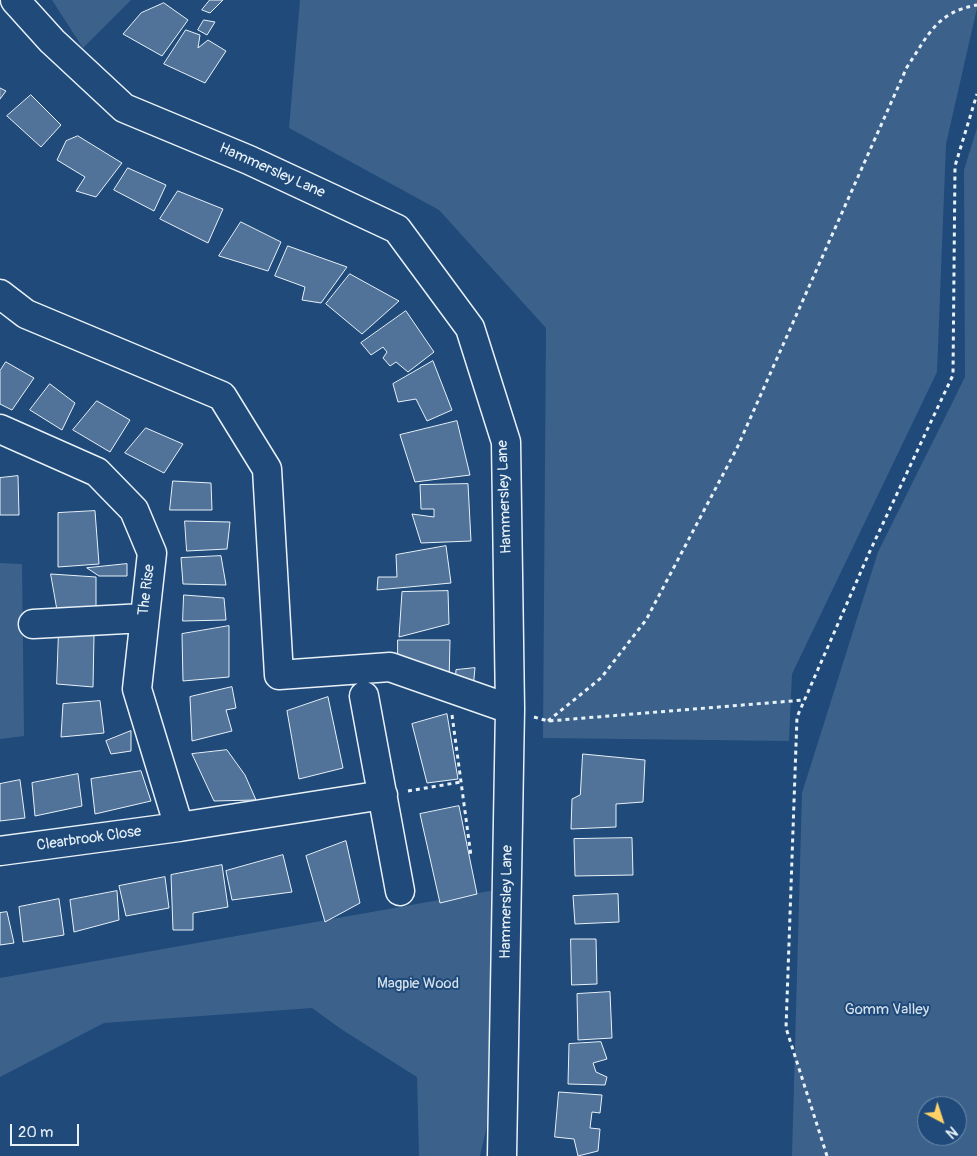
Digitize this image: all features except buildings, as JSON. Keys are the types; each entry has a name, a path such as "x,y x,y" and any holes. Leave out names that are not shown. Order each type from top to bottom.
{"street":[{"name":"Hammersley Lane","path":"15,0 52,41 124,108 249,160 397,229 470,328 506,442 510,710 502,1156"},
{"path":"0,294 26,314 222,396 267,469 279,676 390,667 510,710"},
{"name":"The Rise","path":"0,429 97,472 134,510 152,553 136,689 179,827"},
{"path":"33,624 144,618"},
{"path":"364,696 400,891"},
{"name":"Clearbrook Close","path":"0,851 179,827 383,795"}],"path":[{"path":"548,721 601,678 646,620 738,448 907,67 937,22 966,7 977,5"},
{"path":"827,1156 786,1028 797,717 870,551 953,375 955,166 977,94"},
{"path":"510,710 548,721 804,700"},
{"path":"452,712 471,856"},
{"path":"383,795 461,782"}],"green space":[{"path":"52,0 131,0 83,48"},
{"path":"300,0 977,0 977,8 946,144 937,372 792,674 789,741 543,738 546,328 439,210 289,128"},
{"name":"Gomm Valley","path":"977,128 977,1156 792,1156 802,793 878,552 965,377 964,170"},
{"path":"0,563 22,564 24,736 0,739"},
{"name":"Magpie Wood","path":"501,889 489,1118 480,1156 419,1156 417,1077 341,1029 312,1008 104,1023 0,1077 0,978"}]}
